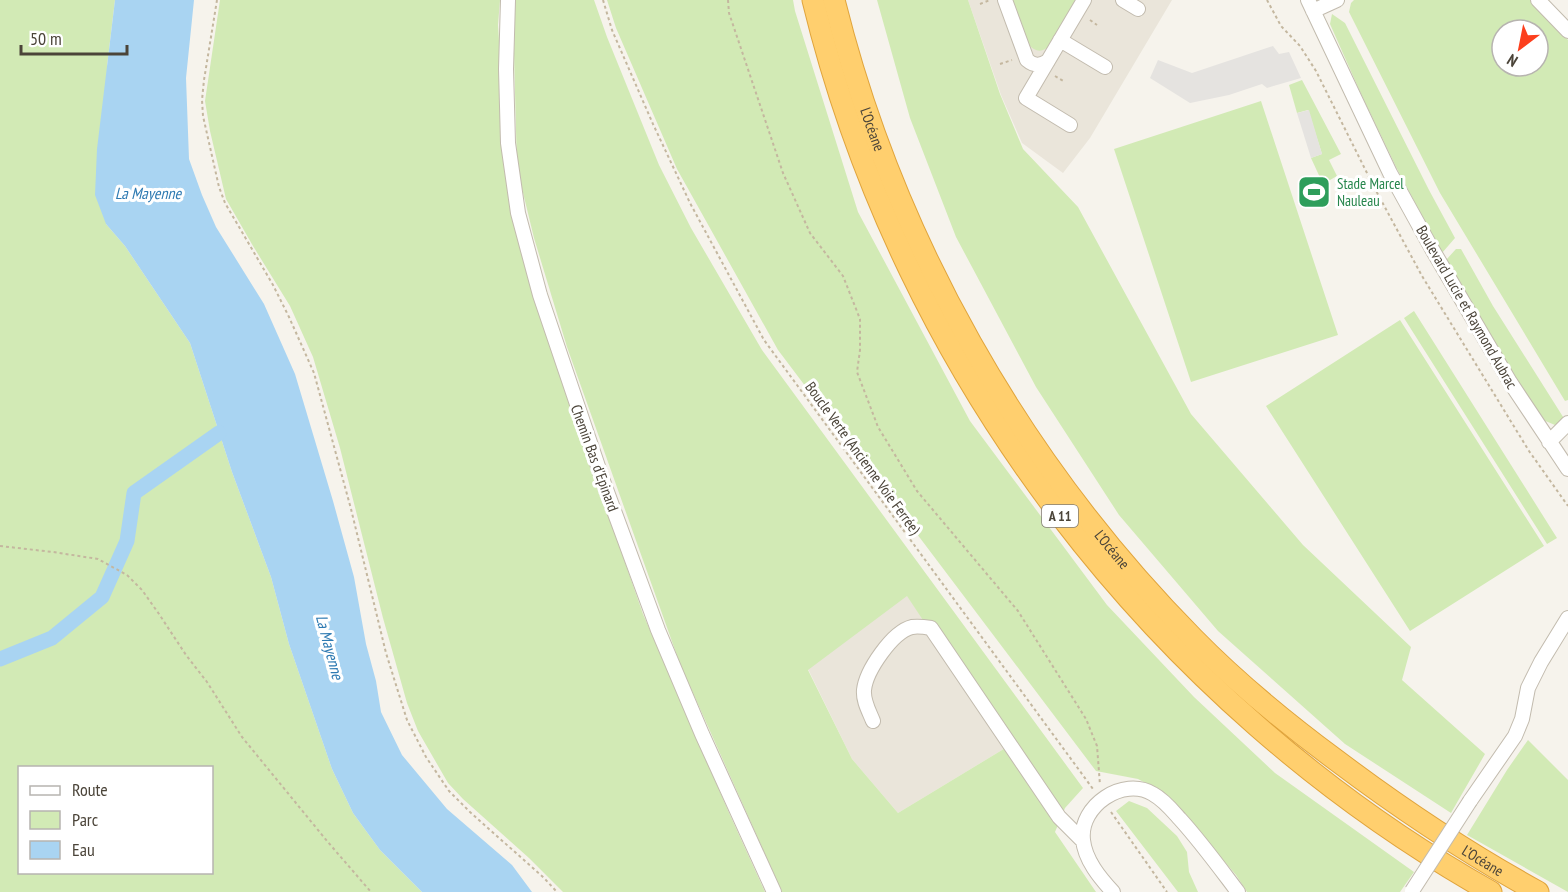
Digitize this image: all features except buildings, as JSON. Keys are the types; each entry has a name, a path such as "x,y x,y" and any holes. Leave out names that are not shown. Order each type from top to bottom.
{"highway":[{"name":"L’Océane","path":"813,0 856,139 875,190 916,282 943,335 987,410 1066,524 1156,629 1207,682 1265,733 1319,778 1383,824 1491,892"},
{"name":"L’Océane","path":"834,0 874,130 926,255 959,321 990,375 1050,468 1083,512 1155,599 1234,677 1275,713 1406,811 1469,852 1538,892"}],"street":[{"name":"Chemin Bas d'Epinard","path":"508,0 506,69 508,143 518,213 540,295 599,470 658,630 702,734 774,892"},
{"path":"1005,0 1027,60 1038,65 1048,61"},
{"path":"1071,125 1026,98 1084,0"},
{"path":"1123,0 1138,9"},
{"path":"1311,5 1337,0"},
{"path":"1538,0 1568,31"},
{"name":"Boulevard Lucie et Raymond Aubrac","path":"1311,5 1401,192 1510,382 1568,469"},
{"path":"1060,40 1105,67"},
{"path":"1549,442 1568,423"},
{"path":"1411,891 1515,736 1522,719 1528,688 1568,618"},
{"path":"873,721 864,700 864,688 879,656 898,634 911,627 931,628 1059,817 1083,841"},
{"path":"1113,892 1099,876 1088,858 1083,841 1083,828 1089,814 1101,800 1123,790 1141,788 1163,800 1190,830 1238,892"}],"path":[{"path":"217,0 202,100 203,116 219,187 225,203 290,317 314,373 351,509 386,653 407,720 426,757 449,792 557,892"},
{"name":"Boucle Verte (Ancienne Voie Ferrée)","path":"603,0 612,30 657,134 695,213 764,340 1167,892"},
{"path":"728,0 729,14 783,173 810,233 843,276 861,319 857,372 878,427 917,491 1018,611 1086,719 1097,746 1101,800"},
{"path":"980,4 990,0"},
{"path":"1267,0 1281,26 1300,46 1316,71 1374,187 1427,285 1529,451 1568,506"},
{"path":"0,546 98,559 127,575 154,606 242,737 371,892"}],"shaded area":[{"path":"968,0 1172,0 1090,138 1063,173 1022,143 1001,95"},
{"path":"1273,46 1279,54 1289,52 1301,78 1267,88 1262,84 1229,95 1190,103 1150,78 1158,60 1192,73"},
{"path":"1309,110 1322,154 1311,158 1297,113"},
{"path":"907,595 1007,747 898,813 852,759 808,669"}],"green space":[{"path":"0,0 115,0 107,66 106,224 125,246 190,343 232,472 271,577 289,644 332,769 353,813 380,850 422,892 0,892"},
{"path":"220,0 500,0 498,25 508,178 558,370 643,614 765,892 563,892 448,783 418,731 407,703 340,448 313,357 290,306 226,199 205,101"},
{"path":"515,0 594,0 659,165 691,228 762,350 1083,788 1065,808 1055,832 1096,892 782,892 680,664 567,347 534,238 517,168","holes":["907,596 1007,747 898,813 852,759 808,670"]},
{"path":"607,0 793,0 858,212 970,421 1107,605 1194,697 1275,773 1414,872 1400,892 1247,892 1236,875 1166,794 1138,779 1096,771 778,350 677,169 616,28"},
{"path":"877,0 968,0 1000,94 1023,149 1078,207 1191,414 1303,545 1411,647 1402,680 1485,754 1451,813 1345,744 1218,631 1119,515 1036,387 956,237 910,118"},
{"path":"1012,0 1077,0 1051,44 1039,51 1028,44"},
{"path":"1354,0 1530,0 1547,18 1490,18 1490,78 1550,78 1550,21 1568,40 1568,400 1565,401 1440,193 1349,12"},
{"path":"1332,14 1345,23 1455,238 1442,253 1398,171 1361,94 1330,24"},
{"path":"1302,80 1341,154 1329,160 1337,176 1323,184 1311,158 1322,154 1308,110 1297,113 1289,85"},
{"path":"1261,101 1338,335 1191,382 1114,149"},
{"path":"1456,249 1461,249 1493,306 1565,420 1555,425 1539,416 1446,260"},
{"path":"1414,311 1557,538 1547,544 1404,318"},
{"path":"1400,320 1544,546 1410,631 1266,406"},
{"path":"1528,740 1568,780 1568,892 1467,835"},
{"path":"1129,801 1147,808 1177,836 1187,852 1189,872 1198,892 1178,892 1116,811"}],"water":[{"name":"La Mayenne","path":"115,0 194,0 186,78 189,159 216,227 264,304 295,374 354,577 381,712 402,755 447,809 512,865 532,892 422,892 380,850 353,813 332,769 289,644 271,577 232,472 190,343 125,246 106,224 95,195 97,149"}],"waterway":[{"path":"0,659 52,638 102,597 127,541 134,493 219,433"}],"place":[{"name":"Stade Marcel Nauleau","path":"1314,192"}]}
